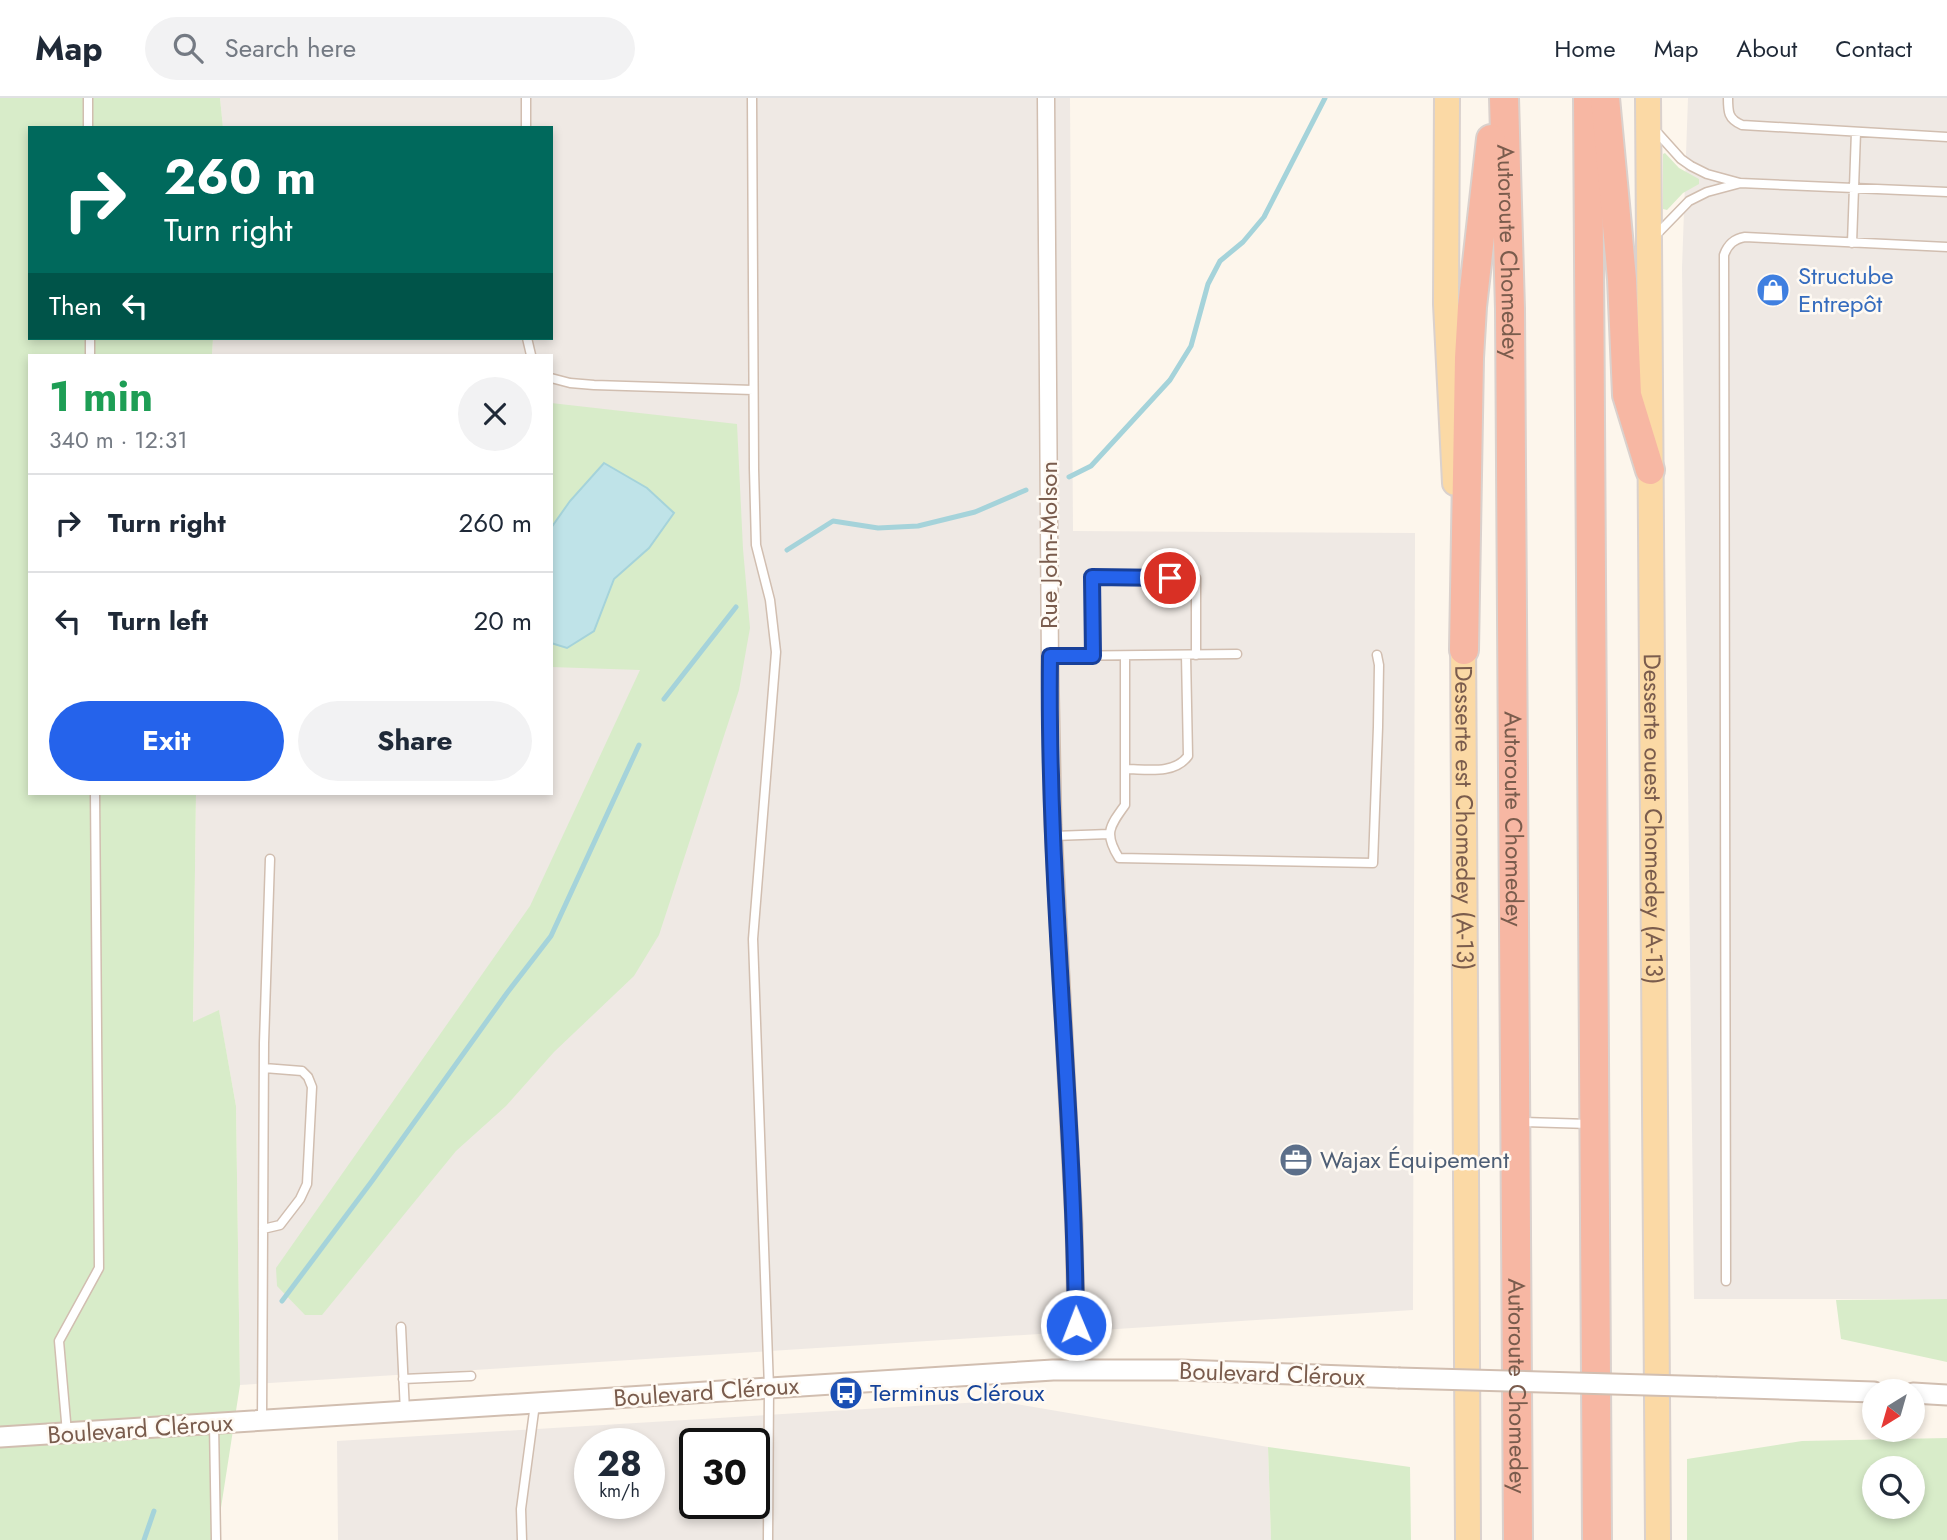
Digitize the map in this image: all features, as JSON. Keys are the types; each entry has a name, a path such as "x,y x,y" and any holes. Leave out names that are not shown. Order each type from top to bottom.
{"highway":[{"path":"1464,650 1466,470 1472,307 1496,98"},
{"name":"Autoroute Chomedey","path":"1504,98 1510,309 1518,1540"},
{"path":"1588,98 1597,1540"},
{"path":"1605,98 1622,279 1627,396 1650,470"}],"main road":[{"name":"Desserte est Chomedey (A-13)","path":"1447,98 1446,304 1464,650 1468,1540"},
{"name":"Desserte ouest Chomedey (A-13)","path":"1648,110 1658,1540"}],"street":[{"name":"Rue John-Molson","path":"1046,98 1054,836 1074,1224 1077,1369"},
{"name":"Boulevard Cléroux","path":"0,1437 1077,1369 1862,1392"},
{"path":"1925,1394 1947,1395"}],"lane":[{"path":"88,98 88,126"},
{"path":"526,98 526,126"},
{"path":"752,98 756,545 770,600 776,652 753,939 769,1388 768,1540"},
{"path":"1728,98 1730,117 1742,125 1947,137"},
{"path":"1648,110 1681,159 1707,174 1740,183 1947,192"},
{"path":"1852,243 1856,132"},
{"path":"1650,242 1689,201 1707,192 1740,183"},
{"path":"1726,1281 1724,255 1731,242 1745,237 1947,247"},
{"path":"553,379 594,385 753,390"},
{"path":"1093,656 1092,577 1196,578 1196,655"},
{"path":"1050,656 1237,654"},
{"path":"1125,769 1171,769 1182,764 1188,756 1186,655"},
{"path":"1125,656 1125,805 1113,822 1109,834 1111,845 1119,858 1373,863 1378,727 1377,655"},
{"path":"67,1433 59,1340 99,1268 95,795"},
{"path":"1054,836 1109,834"},
{"path":"261,1421 264,1068 270,859"},
{"path":"263,1229 280,1225 300,1199 307,1184 312,1087 309,1077 302,1071 264,1068"},
{"path":"1515,1121 1595,1124"},
{"path":"401,1327 405,1412"},
{"path":"403,1380 471,1376"},
{"path":"522,1540 521,1509 535,1404"},
{"path":"214,1424 216,1540"}],"shaded area":[{"path":"220,98 1070,98 1073,531 1415,533 1413,1310 240,1385 236,1106 219,1011 193,1023 196,795 553,795 553,354 212,354 213,340 553,340 553,126 223,126"},
{"path":"1688,98 1947,98 1947,1299 1694,1299 1682,268"},
{"path":"998,1401 1268,1447 1271,1540 338,1540 337,1441"}],"green space":[{"path":"0,98 220,98 223,126 28,126 28,340 213,340 212,354 28,354 28,795 196,795 193,1022 219,1010 236,1106 240,1385 216,1540 0,1540"},
{"path":"1665,153 1679,168 1699,179 1699,184 1683,193 1667,210 1663,209"},
{"path":"553,403 737,424 750,628 739,690 659,935 634,976 554,1052 506,1106 456,1151 322,1315 305,1315 277,1286 276,1268 530,906 640,670 553,667"},
{"path":"1947,1299 1947,1362 1841,1339 1836,1300"},
{"path":"1925,1438 1947,1438 1947,1540 1687,1540 1687,1459 1802,1441 1925,1442"},
{"path":"1268,1447 1410,1467 1411,1540 1271,1540"}],"water":[{"path":"604,463 647,488 674,513 649,548 614,579 594,631 567,648 553,644 553,525 570,501"}],"waterway":[{"path":"1069,477 1091,466 1170,380 1191,346 1208,284 1220,261 1243,242 1264,217 1325,98"},
{"path":"787,550 833,521 878,528 918,526 975,512 1026,490"},
{"path":"664,699 736,607"},
{"path":"282,1301 551,936 639,745"},
{"path":"144,1540 154,1511"}],"place":[{"name":"Structube Entrepôt","path":"1773,290"},
{"name":"Wajax Équipement","path":"1296,1160"},
{"name":"Terminus Cléroux","path":"846,1393"}],"route":[{"path":"1076,1325 1074,1224 1054,836 1050,656 1093,656 1092,577 1170,578"}]}
